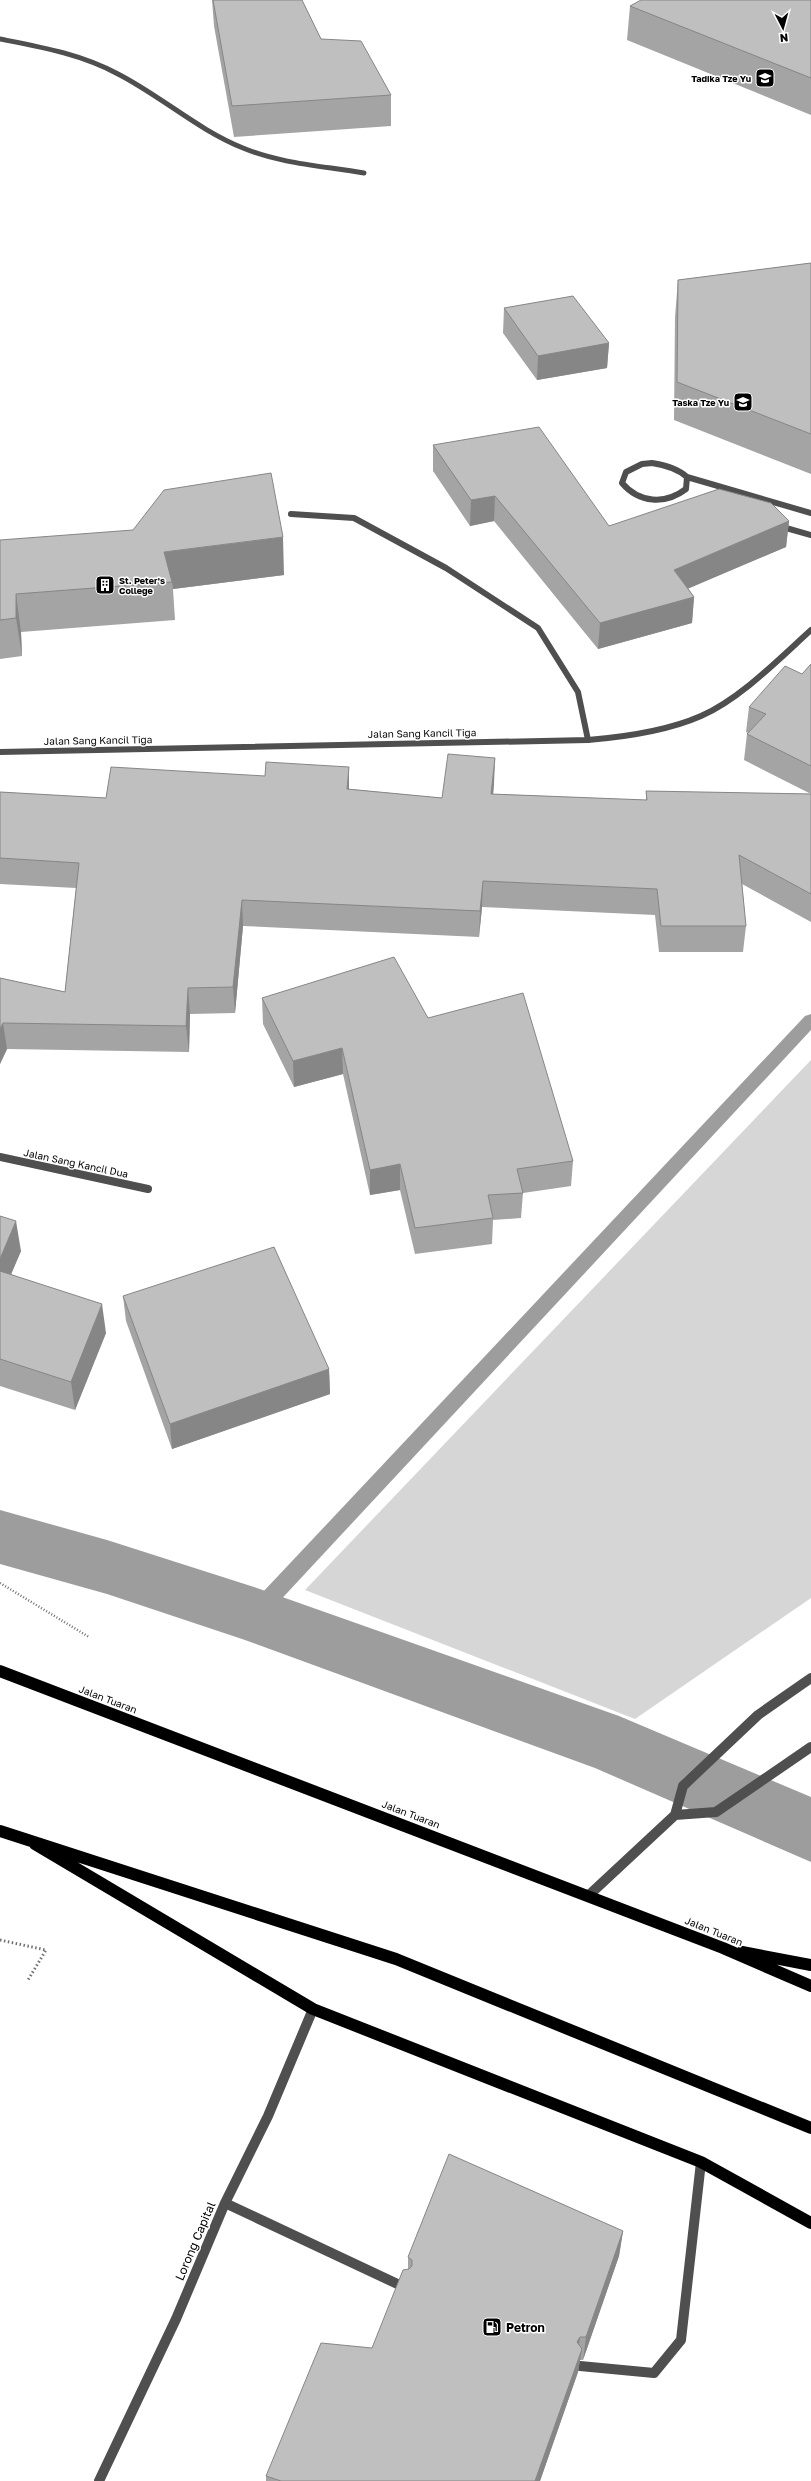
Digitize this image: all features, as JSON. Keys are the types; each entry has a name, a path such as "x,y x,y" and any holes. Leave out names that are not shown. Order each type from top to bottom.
{"main road":[{"name":"Jalan Tuaran","path":"0,1671 723,1948 811,1986"},
{"path":"0,1831 35,1844 396,1959 811,2128"},
{"path":"35,1844 313,2010 701,2162 811,2224"},
{"path":"723,1948 811,1965"}],"street":[{"path":"0,38 62,52 99,64 131,81 242,148 272,157 364,173"},
{"path":"680,500 673,498 652,500 632,494 622,483 623,478 633,468 652,464 673,467 687,477 811,513"},
{"path":"673,498 686,489 687,477"},
{"path":"291,514 354,518 446,568 538,628 578,692 588,740"},
{"path":"773,525 811,535"},
{"name":"Jalan Sang Kancil Tiga","path":"0,752 588,740 633,736 701,716 752,684 811,630"},
{"name":"Jalan Sang Kancil Dua","path":"0,1157 148,1189"},
{"path":"588,1896 675,1816 683,1786 758,1715 811,1678"},
{"path":"675,1816 716,1812 811,1747"},
{"name":"Lorong Capital","path":"99,2481 176,2319 225,2203 268,2116 313,2010"},
{"path":"580,2366 654,2373 682,2340 701,2162"},
{"path":"225,2203 406,2288"}],"path":[{"path":"0,1583 89,1637"},
{"path":"0,1940 46,1950 28,1980"}],"shaded area":[{"path":"811,1060 811,1598 635,1719 305,1590"}],"building":[{"path":"213,0 302,0 321,39 361,41 391,95 232,106"},
{"path":"641,0 811,0 811,78 630,6"},
{"path":"811,263 811,434 677,382 678,280"},
{"path":"573,296 609,343 538,356 504,308"},
{"path":"539,427 609,526 719,489 771,503 789,521 674,570 694,597 600,623 495,496 471,500 433,445"},
{"path":"271,473 283,537 164,552 172,582 16,594 16,618 0,620 0,540 133,530 164,490"},
{"path":"811,664 811,766 747,734 766,714 749,707 785,666 802,674"},
{"path":"448,754 495,758 491,794 647,800 646,791 811,794 811,894 739,855 746,926 661,926 657,889 483,881 480,911 242,900 233,987 188,988 186,1026 3,1023 0,1029 0,978 65,992 79,863 0,858 0,792 106,798 111,767 265,776 266,762 349,767 347,789 442,798"},
{"path":"394,957 428,1018 523,993 573,1161 517,1169 523,1193 488,1195 493,1218 415,1228 400,1164 370,1170 342,1048 293,1061 262,998"},
{"path":"0,1216 16,1221 0,1259"},
{"path":"274,1247 329,1369 170,1424 123,1296"},
{"path":"0,1271 102,1304 71,1382 0,1359"},
{"name":"Petron","path":"449,2154 623,2231 586,2337 580,2337 577,2342 582,2349 535,2481 281,2481 266,2476 321,2343 372,2348 403,2270 409,2269 412,2266 412,2260 408,2257"}],"waterway":[{"path":"254,1615 811,1020"},
{"path":"0,1537 107,1567 254,1615 619,1746 811,1830"}],"place":[{"name":"Tadika Tze Yu","path":"765,78"},
{"name":"Taska Tze Yu","path":"743,402"},
{"name":"St. Peter's College","path":"105,585"},
{"name":"Petron","path":"492,2327"}]}
